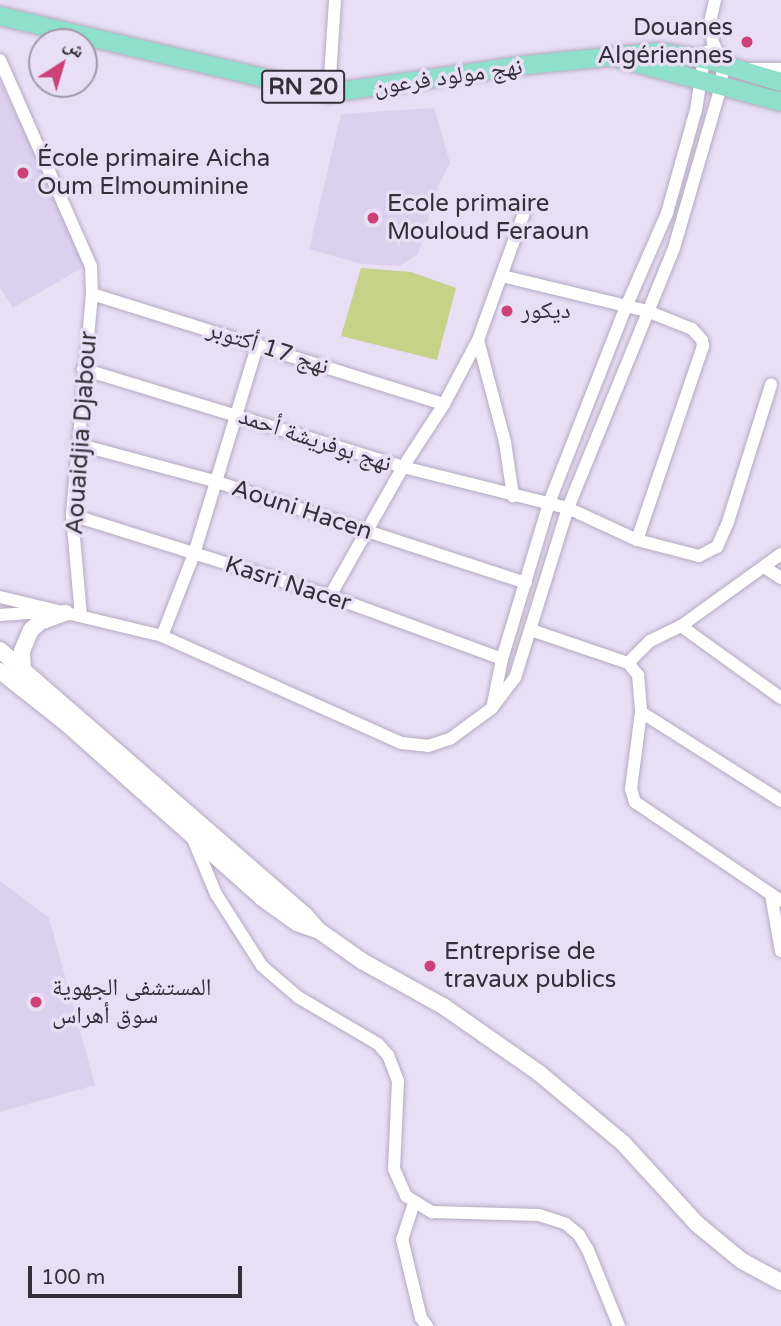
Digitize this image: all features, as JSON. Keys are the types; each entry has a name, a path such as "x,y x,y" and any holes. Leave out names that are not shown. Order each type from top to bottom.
{"main road":[{"name":"نهج مولود فرعون","path":"0,16 329,93 526,65 658,52 708,51"},
{"name":"RN 20","path":"708,51 723,64 781,82"},
{"name":"نهج مولود فرعون","path":"611,56 703,80"},
{"name":"RN 20","path":"703,80 781,102"}],"street":[{"path":"329,93 335,0"},
{"path":"492,708 502,659 550,503 626,307 667,213 703,80 715,0"},
{"name":"Aouaidjia Djabour","path":"0,60 91,266 92,294 77,444 67,613"},
{"path":"0,597 162,636 401,743 428,746 450,739 492,708 514,678 568,508 646,311 674,248 721,86 723,64"},
{"path":"743,70 781,69"},
{"path":"330,596 403,467 444,404 478,340 524,213"},
{"path":"502,276 646,311 697,332 703,346 637,540"},
{"name":"نهج 17 أكتوبر","path":"92,294 444,404"},
{"path":"478,340 505,442 513,496"},
{"path":"162,636 194,554 214,481 258,344"},
{"name":"نهج بوفريشة أحمد","path":"83,369 403,467 568,508 637,540 699,555 717,547 723,535 771,385"},
{"name":"Aouni Hacen","path":"77,444 214,481 526,583"},
{"name":"Kasri Nacer","path":"72,515 330,596 502,659"},
{"path":"628,663 650,641 681,626 781,554"},
{"path":"764,567 781,578"},
{"path":"0,615 67,613"},
{"path":"23,671 22,651 31,630 40,622 67,613"},
{"path":"681,626 781,698"},
{"path":"531,630 628,663 638,675 641,712 631,789 635,802 776,898 781,951"},
{"path":"0,650 275,908 296,923 318,930 362,961 443,1006 539,1073 623,1143 697,1224 741,1261 781,1282"},
{"path":"0,671 195,832 216,894 262,966 298,997 378,1044 388,1055 398,1081 394,1169 400,1188 414,1203 442,1213 539,1215 566,1224 579,1235 588,1250 619,1326"},
{"path":"641,712 781,801"},
{"path":"414,1203 402,1239 421,1318 428,1326"}],"shaded area":[{"name":"École primaire Aicha Oum Elmouminine","path":"0,82 90,263 13,308 0,288"},
{"name":"Ecole primaire Mouloud Feraoun","path":"434,108 450,163 438,186 418,254 400,266 361,264 309,249 341,114"},
{"name":"المستشفى الجهوية سوق أهراس","path":"0,881 49,918 95,1085 0,1112"}],"green space":[{"path":"361,268 411,272 456,288 437,360 341,336"}],"place":[{"name":"Douanes Algériennes","path":"747,42"},
{"name":"École primaire Aicha Oum Elmouminine","path":"23,173"},
{"name":"Ecole primaire Mouloud Feraoun","path":"373,218"},
{"name":"ديكور","path":"507,311"},
{"name":"Entreprise de travaux publics","path":"430,966"},
{"name":"المستشفى الجهوية سوق أهراس","path":"36,1002"}]}
